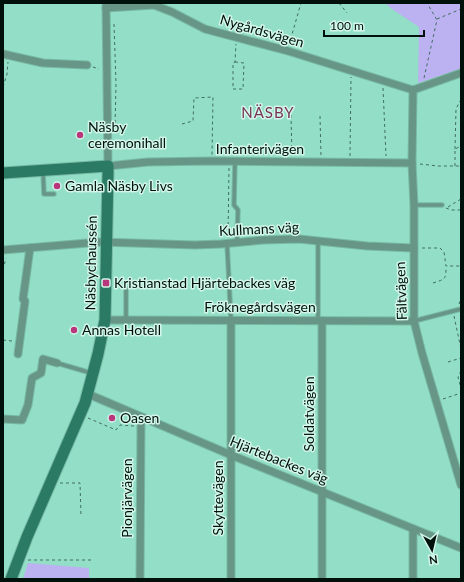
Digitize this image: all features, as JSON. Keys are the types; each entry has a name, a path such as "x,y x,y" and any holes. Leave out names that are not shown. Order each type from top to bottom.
{"street":[{"name":"Nygårdsvägen","path":"106,5 154,4 205,29 288,51 413,90"},
{"name":"Näsbychaussén","path":"11,579 29,531 88,394 105,320 108,166 106,5"},
{"path":"6,55 43,63 86,65"},
{"path":"413,90 461,73"},
{"name":"Fältvägen","path":"413,90 412,163 414,205 414,321 461,485"},
{"name":"Infanterivägen","path":"108,166 148,162 212,162 234,165 292,162 412,163"},
{"path":"3,173 108,166"},
{"name":"Kullmans väg","path":"5,250 106,242 195,245 299,239 346,244 413,248"},
{"path":"18,354 25,301 23,299 30,248"},
{"name":"Fröknegårdsvägen","path":"105,320 414,321"},
{"name":"Skyttevägen","path":"231,320 231,579"},
{"name":"Soldatvägen","path":"320,321 322,579"},
{"path":"3,419 22,420 28,405 32,378 40,373 43,359 57,363"},
{"name":"Hjärtebackes väg","path":"88,394 231,455 461,548"},
{"name":"Pionjärvägen","path":"140,579 141,417"},
{"path":"413,529 413,579"}],"lane":[{"path":"234,165 234,205 238,210 238,242"},
{"path":"43,170 44,194 54,194"},
{"path":"414,205 442,204"},
{"path":"318,240 320,321"},
{"path":"228,243 231,320"},
{"path":"126,289 126,320"},
{"path":"414,321 461,309"},
{"path":"57,363 93,374"}],"path":[{"path":"288,51 301,3"},
{"path":"339,3 347,13"},
{"path":"422,86 437,20 427,3"},
{"path":"437,20 461,9"},
{"path":"235,62 244,62 243,89 233,89 233,63 235,62 236,37"},
{"path":"3,87 6,74 6,55"},
{"path":"86,65 102,70"},
{"path":"350,163 351,71"},
{"path":"383,81 386,163"},
{"path":"182,124 193,121 194,98 212,97 212,162"},
{"path":"455,166 456,109 460,102"},
{"path":"291,115 292,162"},
{"path":"320,116 321,162"},
{"path":"455,148 461,146"},
{"path":"412,163 438,166 461,166"},
{"path":"228,243 229,167 234,165"},
{"path":"461,199 446,207 451,210 461,210"},
{"path":"413,248 440,248 444,252 446,276 444,279 433,283"},
{"path":"3,270 5,250"},
{"path":"446,266 461,266"},
{"path":"453,311 461,349"},
{"path":"3,340 20,342"},
{"path":"448,362 461,358"},
{"path":"461,371 458,377 461,388"},
{"path":"437,401 461,393"},
{"path":"84,416 116,430 120,425 141,427"},
{"path":"56,483 80,483 81,516"},
{"path":"23,560 92,560"}],"shaded area":[{"path":"385,3 461,3 461,69 418,83 419,27"},
{"path":"28,563 89,568 89,579 23,579"}],"place":[{"name":"Näsby ceremonihall","path":"80,135"},
{"name":"Gamla Näsby Livs","path":"57,186"},
{"name":"Kristianstad Hjärtebackes väg","path":"106,283"},
{"name":"Annas Hotell","path":"74,330"},
{"name":"Oasen","path":"112,418"}],"district":[{"name":"NÄSBY","path":"268,113"}]}
